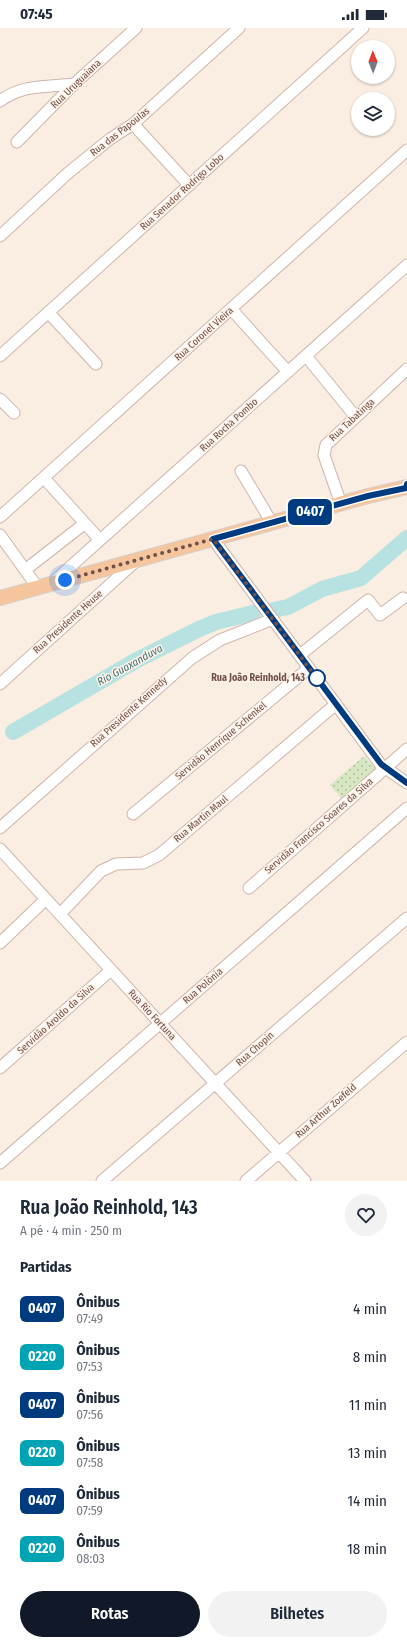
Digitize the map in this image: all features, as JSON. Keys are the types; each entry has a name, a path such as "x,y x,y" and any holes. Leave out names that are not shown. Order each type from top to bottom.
{"main road":[{"path":"0,598 407,486"}],"street":[{"name":"Rua Uruguaiana","path":"17,142 74,84 136,28"},
{"name":"Rua das Papoulas","path":"0,236 68,173 110,139 133,124 239,28"},
{"name":"Rua Senador Rodrigo Lobo","path":"0,356 363,28"},
{"path":"0,101 10,94 27,87 74,84"},
{"path":"133,124 189,185"},
{"name":"Rua Coronel Vieira","path":"0,517 232,310 407,150"},
{"name":"Rua Rocha Pombo","path":"44,586 100,540 407,264"},
{"path":"232,310 288,372"},
{"path":"48,312 96,364"},
{"path":"306,356 355,416"},
{"name":"Rua Tabatinga","path":"342,504 326,461 324,450 328,441 407,369"},
{"path":"0,398 14,413"},
{"path":"242,471 272,522"},
{"path":"44,478 100,540"},
{"path":"25,570 84,524"},
{"path":"0,534 25,570 44,586"},
{"path":"213,539 381,764 407,783"},
{"name":"Rua Presidente Heuse","path":"0,684 136,560"},
{"path":"300,655 368,600 380,615 403,598"},
{"name":"Rua Presidente Kennedy","path":"0,828 192,658 269,613"},
{"name":"Servidão Henrique Schenkel","path":"133,814 309,668"},
{"name":"Rua Martin Maul","path":"60,914 101,871 116,864 143,863 159,855 336,704"},
{"name":"Servidão Francisco Soares da Silva","path":"249,888 407,749"},
{"name":"Rua Polônia","path":"0,1163 407,808"},
{"name":"Rua Rio Fortuna","path":"0,850 305,1181"},
{"path":"0,943 46,899"},
{"name":"Rua Chopin","path":"102,1181 407,918"},
{"name":"Servidão Aroldo da Silva","path":"0,1068 111,970"},
{"name":"Rua Arthur Zoefeld","path":"246,1181 407,1042"}],"green space":[{"path":"364,756 376,769 342,799 330,785"}],"waterway":[{"name":"Rio Guaxanduva","path":"273,610 288,607 322,589 361,578 407,538"},
{"name":"Rio Guaxanduva","path":"13,732 137,660 199,629 216,622 253,613"}],"bus line":[{"name":"0407","path":"407,484 406,488 368,496 213,539 381,764 407,783"}],"place":[{"name":"Rua João Reinhold, 143","path":"317,678"}],"route":[{"path":"65,580 213,539 318,680 317,678"}]}
